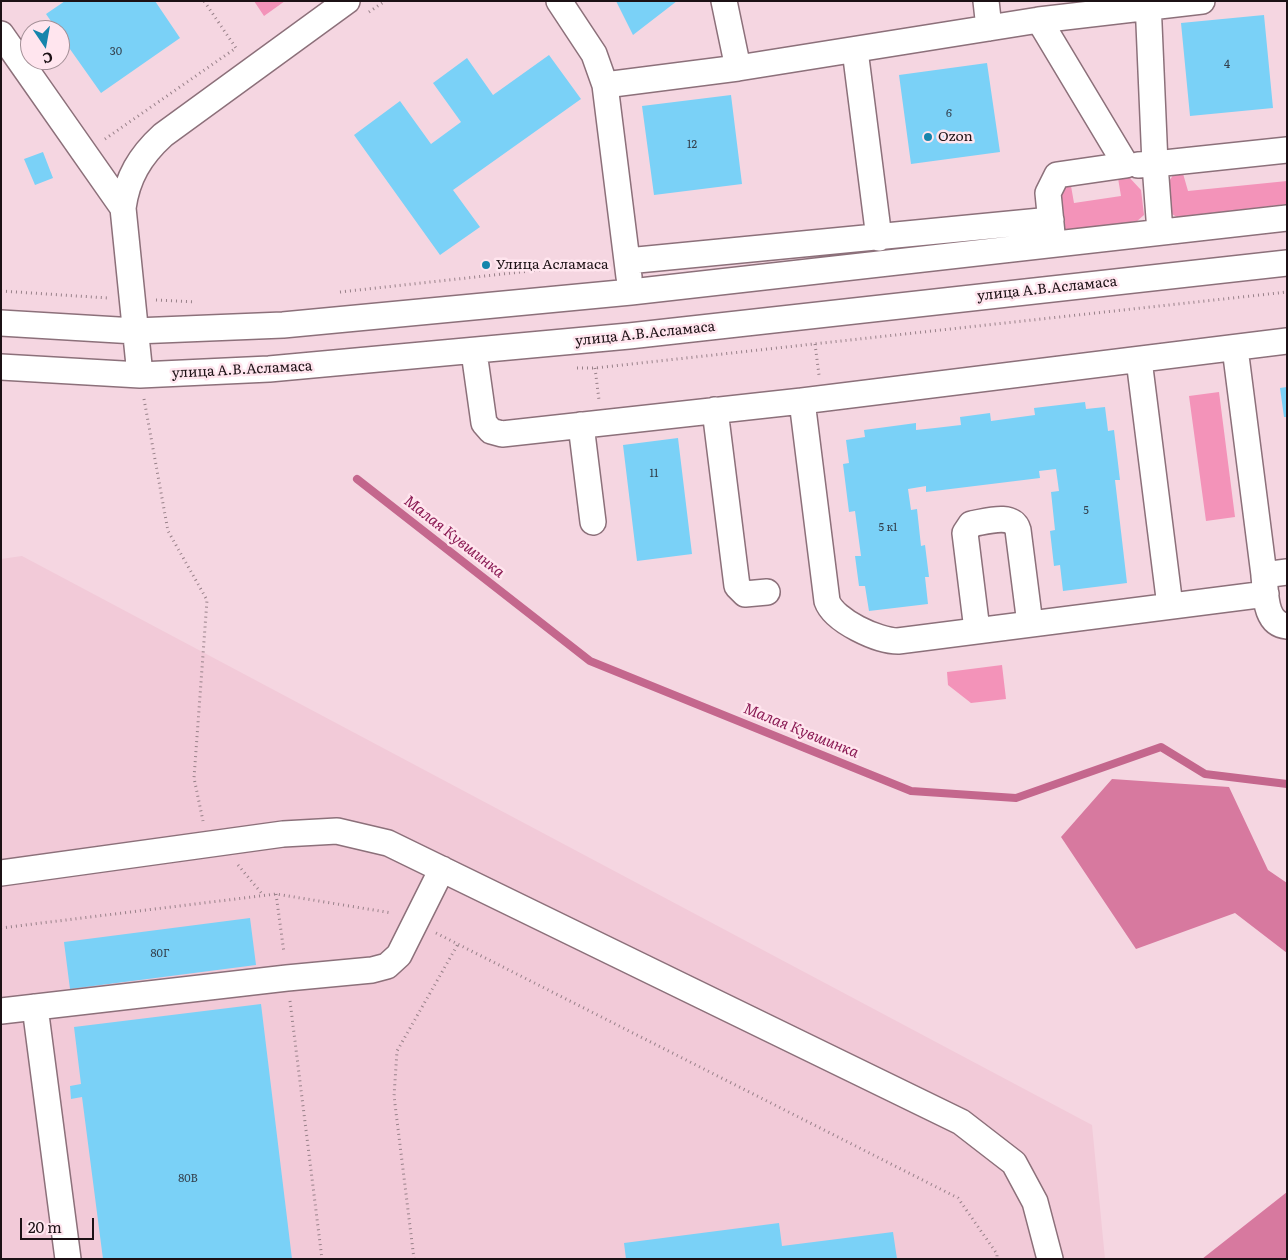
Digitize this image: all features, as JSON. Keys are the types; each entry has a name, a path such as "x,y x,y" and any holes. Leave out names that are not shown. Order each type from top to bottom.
{"street":[{"path":"140,375 123,208 130,179 149,148 255,66 347,1"},
{"path":"559,1 594,54 605,85 631,292"},
{"path":"724,1 738,68"},
{"path":"986,1 989,28"},
{"path":"605,85 738,68 1148,4 1202,1"},
{"path":"1148,4 1160,232"},
{"path":"1039,20 1126,166"},
{"path":"1,34 123,208"},
{"path":"855,50 880,238"},
{"path":"1052,232 1048,193 1057,175 1287,150"},
{"path":"627,261 880,238 1052,232 1160,232 1287,218"},
{"path":"1,323 72,329 135,331 204,330 283,325 631,292 1052,232"},
{"name":"улица А.В.Асламаса","path":"1,367 140,375 269,369 474,352 1287,263"},
{"path":"474,352 484,423 491,431 502,434 812,399 1287,341"},
{"path":"1235,348 1272,580 1272,618 1277,623 1287,626"},
{"path":"1139,360 1170,606"},
{"path":"812,399 826,595 832,611 836,615 884,640 898,640 1170,606 1272,580"},
{"path":"715,410 737,586 745,594 767,592"},
{"path":"591,424 593,522"},
{"path":"977,630 965,533 971,524 1008,519 1014,522 1018,530 1030,624"},
{"path":"1,873 283,834 337,830 388,844 442,868 961,1122 1014,1163 1036,1202 1050,1259"},
{"path":"1,1011 372,970 387,966 399,955 442,868"},
{"path":"35,1007 68,1259"}],"path":[{"path":"84,153 236,48 204,1"},
{"path":"330,294 532,270 627,261"},
{"path":"532,270 534,278"},
{"path":"1,291 115,298"},
{"path":"576,368 595,368 1287,292"},
{"path":"148,299 205,302"},
{"path":"812,399 815,344"},
{"path":"591,424 595,368"},
{"path":"140,375 168,531 206,600 194,778 201,818 263,896"},
{"path":"276,894 322,1259"},
{"path":"1,928 276,894 396,913 958,1198 996,1254 997,1259"},
{"path":"414,1259 394,1096 397,1050 458,944"}],"shaded area":[{"path":"254,1 285,1 264,16"},
{"path":"1182,170 1188,191 1287,181 1287,204 1177,217 1170,213 1168,183 1175,172"},
{"path":"1128,176 1141,190 1144,215 1136,222 1068,231 1063,228 1058,200 1063,187 1071,186 1074,203 1121,196 1118,178"},
{"path":"1219,392 1235,517 1206,521 1189,396"},
{"path":"22,556 1092,1125 1105,1259 1,1259 1,559"},
{"path":"1002,665 1006,699 971,703 948,685 947,672"},
{"path":"1112,779 1229,787 1268,870 1287,883 1287,953 1235,913 1136,949 1061,837"},
{"path":"1287,1192 1287,1259 1202,1259"}],"building":[{"path":"65,1 155,1 180,38 101,93 70,49 70,20 50,20 46,14"},
{"path":"616,1 677,1 633,35"},
{"path":"1264,15 1273,108 1190,116 1181,23"},
{"path":"549,55 581,99 453,190 480,227 440,255 354,135 400,101 431,144 461,122 433,83 467,58 493,95"},
{"path":"987,63 1000,152 911,164 899,75"},
{"path":"731,95 742,184 654,195 642,106"},
{"path":"43,152 53,178 35,185 24,159"},
{"path":"1287,387 1287,417 1284,417 1280,388"},
{"path":"1085,402 1086,409 1105,407 1108,431 1114,430 1120,480 1115,480 1127,583 1063,591 1060,565 1054,566 1050,531 1055,530 1051,492 1059,491 1056,469 1039,471 1040,478 926,492 926,486 908,489 911,510 917,509 921,546 925,545 929,577 925,577 928,604 869,611 865,586 859,586 855,556 861,556 855,511 849,512 843,464 849,463 846,440 865,437 864,430 916,423 916,430 961,425 960,417 990,413 991,421 1035,415 1034,408"},
{"path":"678,438 692,554 637,561 623,445"},
{"path":"250,918 256,965 70,989 64,942"},
{"path":"261,1004 292,1259 103,1259 82,1097 71,1099 70,1086 81,1084 74,1027"},
{"path":"779,1223 782,1246 893,1232 897,1259 626,1259 624,1243"}],"waterway":[{"name":"Малая Кувшинка","path":"357,479 590,661 911,791 1016,798 1161,747 1205,774 1287,784"}],"place":[{"name":"Ozon","path":"928,137"},
{"name":"Улица Асламаса","path":"486,265"}]}
